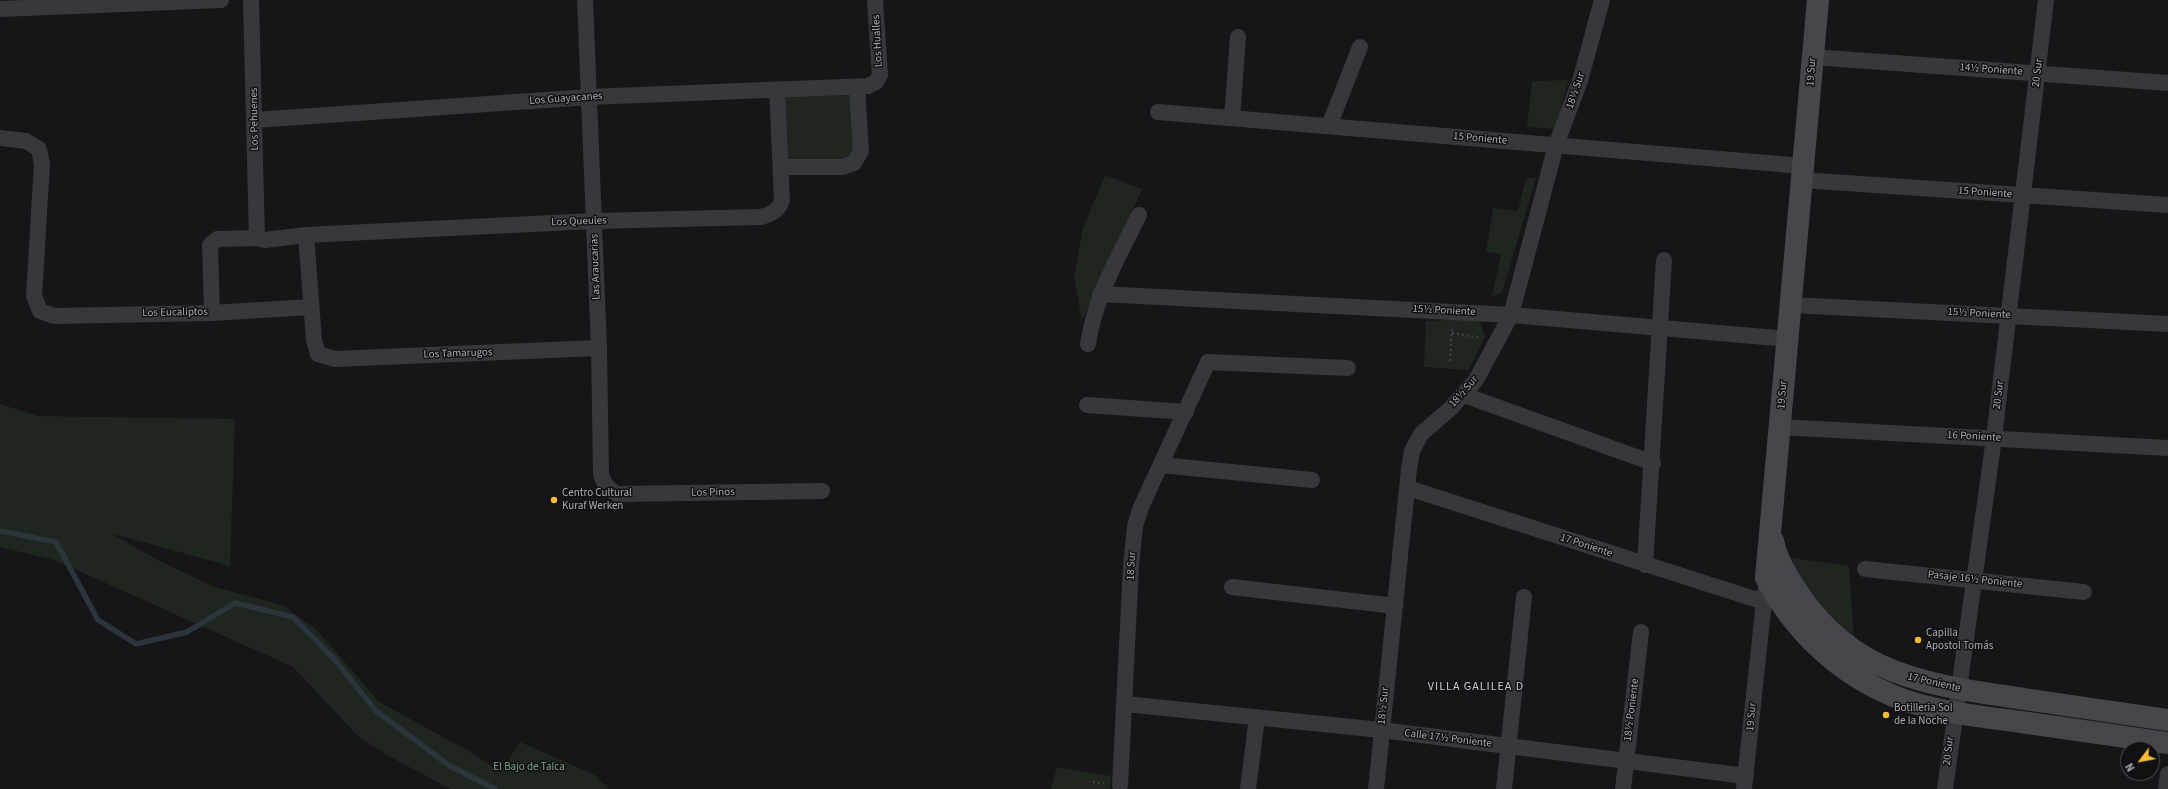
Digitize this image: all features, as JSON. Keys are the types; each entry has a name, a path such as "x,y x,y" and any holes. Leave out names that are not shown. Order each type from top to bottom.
{"street":[{"path":"0,9 222,0"},
{"name":"Los Pehuenes","path":"251,0 257,238"},
{"name":"Las Araucarias","path":"585,0 599,348 601,474 606,486"},
{"name":"Los Hualles","path":"875,0 880,75 876,82"},
{"name":"18½ Sur","path":"1376,789 1410,460 1421,434 1464,395 1476,380 1511,315 1556,145 1580,81 1602,0"},
{"name":"19 Sur","path":"1745,783 1771,530 1818,0"},
{"name":"20 Sur","path":"1945,789 1954,712 1959,689 1994,438 2046,0"},
{"path":"1232,118 1238,37"},
{"path":"1329,126 1360,47"},
{"name":"14½ Poniente","path":"1813,57 2168,83"},
{"name":"Los Guayacanes","path":"255,120 589,97 858,87 868,86 876,82"},
{"path":"782,167 844,167 854,163 861,151 858,87"},
{"name":"Los Queules","path":"212,313 210,245 217,239 257,238 271,240 306,235 594,221 761,217 776,211 780,206 782,167 777,89"},
{"name":"15 Poniente","path":"1158,112 1556,145 1803,173 2023,195 2168,205"},
{"name":"Los Eucaliptos","path":"0,138 26,141 39,149 42,164 34,296 40,311 54,316 212,313 311,307"},
{"path":"1088,344 1100,294 1139,215"},
{"path":"306,235 311,307"},
{"path":"1645,565 1661,328 1664,260"},
{"name":"15½ Poniente","path":"1100,294 1511,315 1788,339"},
{"name":"15½ Poniente","path":"1791,305 2168,324"},
{"name":"Los Tamarugos","path":"311,307 314,340 318,354 335,359 599,348"},
{"name":"18 Sur","path":"1120,785 1131,566 1135,526 1141,507 1162,465 1208,362 1348,368"},
{"path":"1464,395 1652,463"},
{"path":"1087,405 1186,412"},
{"name":"16 Poniente","path":"1780,427 2168,448"},
{"path":"1162,465 1312,480"},
{"name":"Los Pinos","path":"606,486 617,494 822,491"},
{"name":"17 Poniente","path":"1408,488 1764,602"},
{"name":"17 Poniente","path":"1771,530 1775,551 1794,587 1815,615 1852,649 1889,670 1930,684 2168,720"},
{"name":"Pasaje 16½ Poniente","path":"1865,569 2084,592"},
{"name":"17 Poniente","path":"1766,578 1790,616 1806,636 1845,670 1886,693 1931,708 2168,743"},
{"path":"1232,587 1395,606"},
{"path":"1504,789 1524,597"},
{"name":"18½ Poniente","path":"1623,789 1641,632"},
{"name":"Calle 17½ Poniente","path":"1124,704 1381,730 1626,761 1745,783"},
{"path":"1248,789 1257,717"},
{"path":"2166,789 2168,774"}],"path":[{"path":"1450,360 1453,312"},
{"path":"1452,333 1498,340"}],"green space":[{"path":"1569,80 1555,129 1527,127 1532,81"},
{"path":"857,87 854,163 782,167 777,89"},
{"path":"1105,175 1142,189 1082,321 1074,277 1083,228"},
{"path":"1526,178 1536,178 1502,293 1492,296 1501,254 1486,252 1493,208 1518,211"},
{"path":"1479,319 1485,337 1469,370 1424,367 1426,321"},
{"name":"El Bajo de Talca","path":"0,404 38,416 235,419 230,566 110,533 160,561 214,587 282,605 317,630 379,702 467,750 501,772 520,742 593,774 609,789 450,789 385,754 358,736 293,667 54,560 0,547"},
{"path":"1793,558 1849,566 1855,655 1794,574"},
{"path":"1057,767 1111,776 1110,789 1051,789"}],"waterway":[{"path":"0,531 56,542 98,620 136,644 187,632 235,603 293,617 335,660 376,711 450,766 495,789"}],"place":[{"name":"Centro Cultural Kuraf Werken","path":"554,500"},
{"name":"Capilla Apostol Tomás","path":"1918,640"},
{"name":"Botilleria Sol de la Noche","path":"1886,715"}],"district":[{"name":"VILLA GALILEA D","path":"1476,687"}]}
